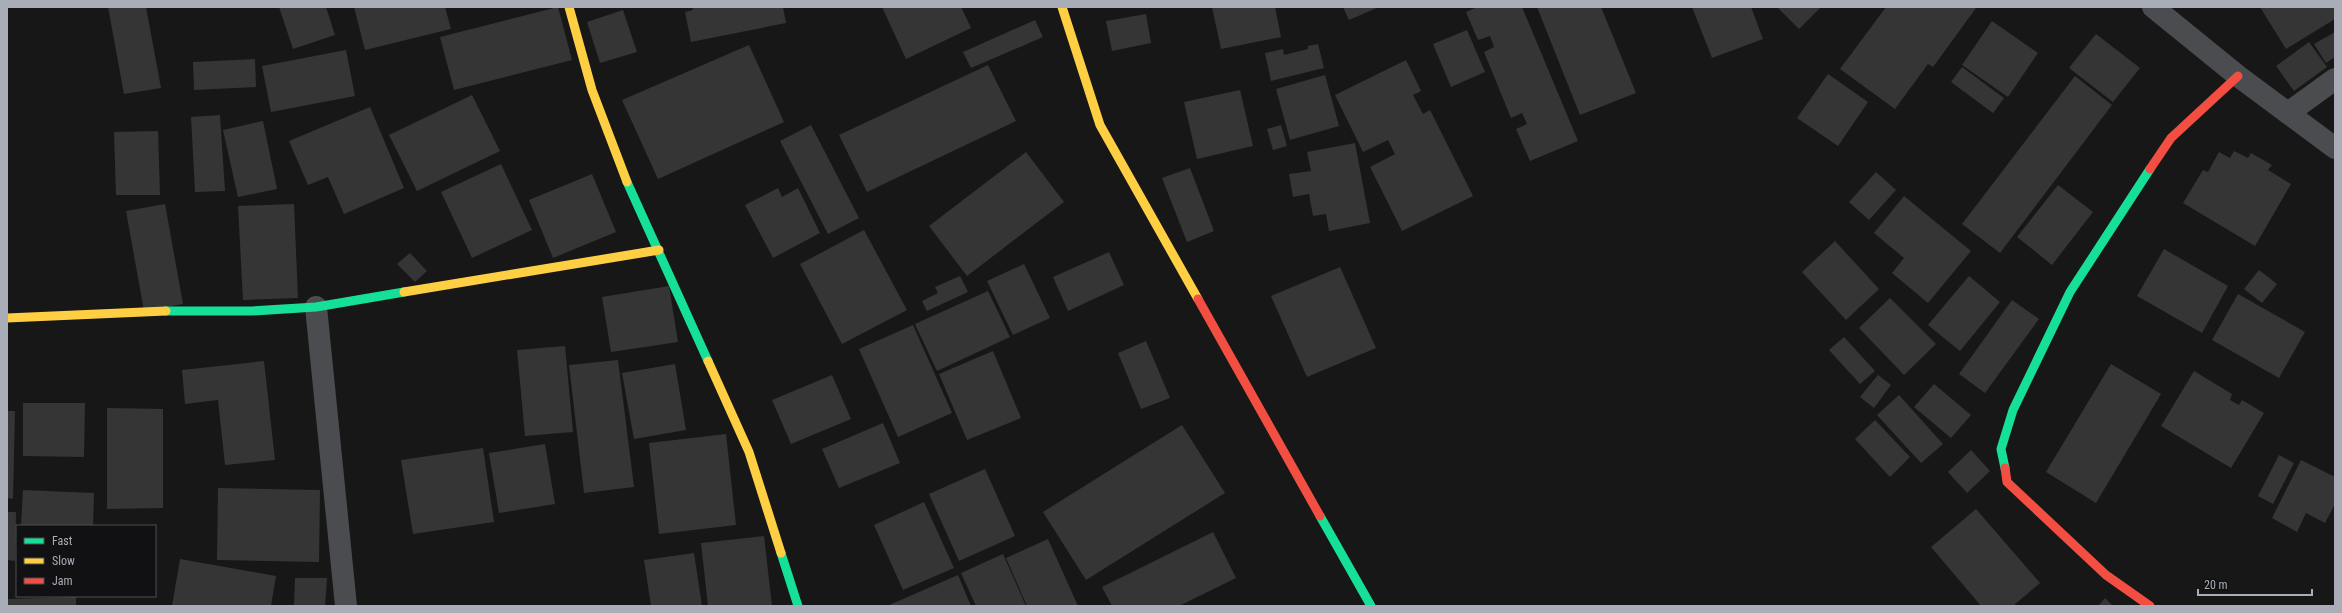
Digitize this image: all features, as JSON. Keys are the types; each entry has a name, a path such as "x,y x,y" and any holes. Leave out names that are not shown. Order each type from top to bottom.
{"street":[{"path":"569,7 592,90 617,157 749,452 798,606"},
{"path":"1062,7 1100,124 1371,606"},
{"path":"2153,7 2238,76 2335,148"},
{"path":"2150,606 2106,575 2007,482 2001,449 2012,410 2070,292 2171,138 2238,76"},
{"path":"2288,113 2335,79"},
{"path":"7,318 152,311 252,311 316,307 659,250"},
{"path":"316,307 346,606"}],"building":[{"path":"108,7 146,7 161,88 124,94"},
{"path":"279,7 326,7 335,35 293,49"},
{"path":"354,7 445,7 451,29 365,50"},
{"path":"558,7 572,60 454,90 440,37"},
{"path":"692,7 783,7 786,23 691,42 685,12 693,10"},
{"path":"882,7 961,7 971,28 906,59"},
{"path":"1212,7 1275,7 1281,37 1221,49"},
{"path":"1343,7 1379,7 1349,20"},
{"path":"1477,7 1522,7 1578,141 1530,161 1516,129 1527,124 1522,113 1511,118 1484,52 1494,47 1490,36 1478,40 1466,12"},
{"path":"1537,7 1601,7 1636,93 1580,115"},
{"path":"1692,7 1751,7 1763,39 1712,58"},
{"path":"1777,7 1821,7 1799,29"},
{"path":"1886,7 1976,8 1933,67 1928,64 1895,109 1840,69"},
{"path":"2260,7 2335,7 2335,19 2286,49"},
{"path":"623,10 637,52 600,63 587,22"},
{"path":"1146,14 1151,43 1112,51 1106,21"},
{"path":"1035,20 1043,37 971,68 963,52"},
{"path":"1992,21 2038,53 2008,97 1962,65"},
{"path":"1467,30 1485,72 1451,87 1433,44"},
{"path":"2335,32 2335,57 2326,63 2314,44"},
{"path":"2096,34 2140,68 2113,102 2069,68"},
{"path":"2309,42 2327,67 2294,91 2276,66"},
{"path":"1318,44 1324,68 1271,81 1265,53 1283,49 1284,55 1308,49 1308,46"},
{"path":"749,45 784,122 658,179 622,100"},
{"path":"346,50 355,96 271,112 262,66"},
{"path":"255,59 256,87 194,90 193,62"},
{"path":"1406,60 1421,91 1413,95 1423,114 1430,110 1473,196 1402,231 1370,167 1395,154 1388,140 1363,152 1335,95"},
{"path":"988,65 1016,121 867,192 839,135"},
{"path":"1962,67 2004,98 1993,113 1951,82"},
{"path":"1828,74 1868,102 1838,146 1797,118"},
{"path":"1325,75 1339,126 1290,140 1276,89"},
{"path":"2075,76 2112,105 2000,253 1962,224"},
{"path":"1240,90 1253,146 1197,159 1184,102"},
{"path":"472,95 500,151 417,191 389,135"},
{"path":"370,107 404,188 344,214 328,177 308,185 289,141"},
{"path":"220,115 225,191 195,192 191,117"},
{"path":"263,121 277,189 238,197 223,130"},
{"path":"811,125 859,218 828,234 780,141"},
{"path":"1281,125 1287,146 1273,150 1267,129"},
{"path":"158,131 160,195 116,195 114,132"},
{"path":"1355,143 1370,223 1329,231 1326,214 1313,216 1309,194 1293,197 1289,174 1311,171 1307,152"},
{"path":"2234,151 2248,158 2251,153 2272,165 2268,170 2291,184 2255,246 2183,203 2203,170 2208,172 2219,152 2230,158"},
{"path":"1026,152 1064,202 967,276 929,226"},
{"path":"501,164 532,230 472,258 441,192"},
{"path":"1190,168 1214,231 1187,242 1162,178"},
{"path":"1876,172 1896,190 1869,220 1849,202"},
{"path":"592,174 616,232 553,258 529,200"},
{"path":"2058,185 2093,212 2052,265 2017,237"},
{"path":"778,188 782,197 798,188 820,233 773,258 745,205"},
{"path":"1904,196 1971,251 1928,303 1892,273 1904,258 1874,233"},
{"path":"165,204 183,304 144,311 126,211"},
{"path":"294,204 298,298 243,300 238,206"},
{"path":"864,230 907,310 842,344 800,264"},
{"path":"1835,241 1879,289 1846,320 1802,272"},
{"path":"2164,249 2228,286 2202,333 2137,296"},
{"path":"1109,252 1124,285 1068,311 1053,277"},
{"path":"410,253 427,271 415,282 397,264"},
{"path":"1024,264 1050,318 1013,335 987,281"},
{"path":"1340,267 1376,348 1307,377 1271,296"},
{"path":"2259,270 2277,284 2262,303 2244,289"},
{"path":"960,276 968,292 927,311 922,301 938,293 935,287"},
{"path":"1969,276 2000,302 1960,351 1928,325"},
{"path":"669,286 678,342 611,352 602,297"},
{"path":"988,291 1010,337 937,371 915,324"},
{"path":"2238,294 2305,332 2279,378 2212,340"},
{"path":"1890,298 1936,344 1904,375 1859,328"},
{"path":"2012,300 2039,319 1985,393 1959,374"},
{"path":"913,325 952,413 898,437 859,349"},
{"path":"1844,337 1875,371 1860,384 1829,350"},
{"path":"1146,341 1170,398 1141,409 1118,353"},
{"path":"565,346 573,432 525,436 517,350"},
{"path":"993,351 1021,418 967,440 939,374"},
{"path":"618,360 634,487 584,493 569,365"},
{"path":"264,361 275,460 225,465 218,400 185,404 182,370"},
{"path":"675,364 686,430 634,439 622,373"},
{"path":"2111,364 2161,394 2096,503 2046,472"},
{"path":"2194,371 2232,394 2230,400 2239,405 2242,400 2264,413 2231,468 2161,426"},
{"path":"832,375 851,419 791,444 772,400"},
{"path":"1878,375 1891,385 1874,408 1860,397"},
{"path":"1934,384 1971,415 1951,438 1914,407"},
{"path":"1899,395 1943,444 1921,463 1877,415"},
{"path":"23,403 85,403 84,457 23,456"},
{"path":"107,408 163,409 163,508 107,509"},
{"path":"7,411 15,411 13,499 7,498"},
{"path":"1875,420 1910,457 1890,477 1855,439"},
{"path":"883,423 900,463 839,488 822,449"},
{"path":"1182,425 1225,493 1086,580 1043,512"},
{"path":"726,434 736,525 659,534 649,443"},
{"path":"545,444 555,504 499,513 489,453"},
{"path":"483,448 494,522 413,534 401,460"},
{"path":"1971,450 1990,471 1967,493 1948,472"},
{"path":"2279,455 2294,463 2273,504 2258,496"},
{"path":"2301,460 2335,477 2335,504 2325,523 2306,513 2297,532 2272,518"},
{"path":"985,469 1015,536 959,561 929,494"},
{"path":"218,488 320,490 319,562 217,560"},
{"path":"23,490 94,493 93,525 21,525"},
{"path":"924,502 954,568 903,590 874,525"},
{"path":"1976,509 2040,583 2013,606 1981,606 1931,547"},
{"path":"7,512 16,512 15,561 7,560"},
{"path":"1213,532 1236,578 1179,606 1112,606 1102,587"},
{"path":"764,536 772,606 708,606 701,543"},
{"path":"1048,539 1078,606 1027,606 1006,558"},
{"path":"694,553 702,606 651,606 644,560"},
{"path":"1003,554 1026,606 976,606 961,573"},
{"path":"180,559 276,576 271,606 172,606"},
{"path":"958,575 971,606 887,606"},
{"path":"295,578 327,578 325,606 294,606"},
{"path":"76,597 76,606 7,606 7,599"},
{"path":"2105,598 2113,606 2098,606"}],"traffic: fast":[{"path":"2005,468 2001,449 2013,410 2070,292 2150,169"},
{"path":"627,182 708,361"},
{"path":"166,311 252,311 316,307 404,292"},
{"path":"1320,516 1371,606"},
{"path":"781,553 798,606"}],"traffic: slow":[{"path":"569,7 592,90 627,182"},
{"path":"1062,7 1100,125 1198,299"},
{"path":"404,292 659,250"},
{"path":"7,318 166,311"},
{"path":"708,361 749,452 781,553"}],"traffic: jam":[{"path":"2150,169 2171,138 2238,76"},
{"path":"1198,299 1320,516"},
{"path":"2005,468 2007,482 2106,575 2150,606"}]}
